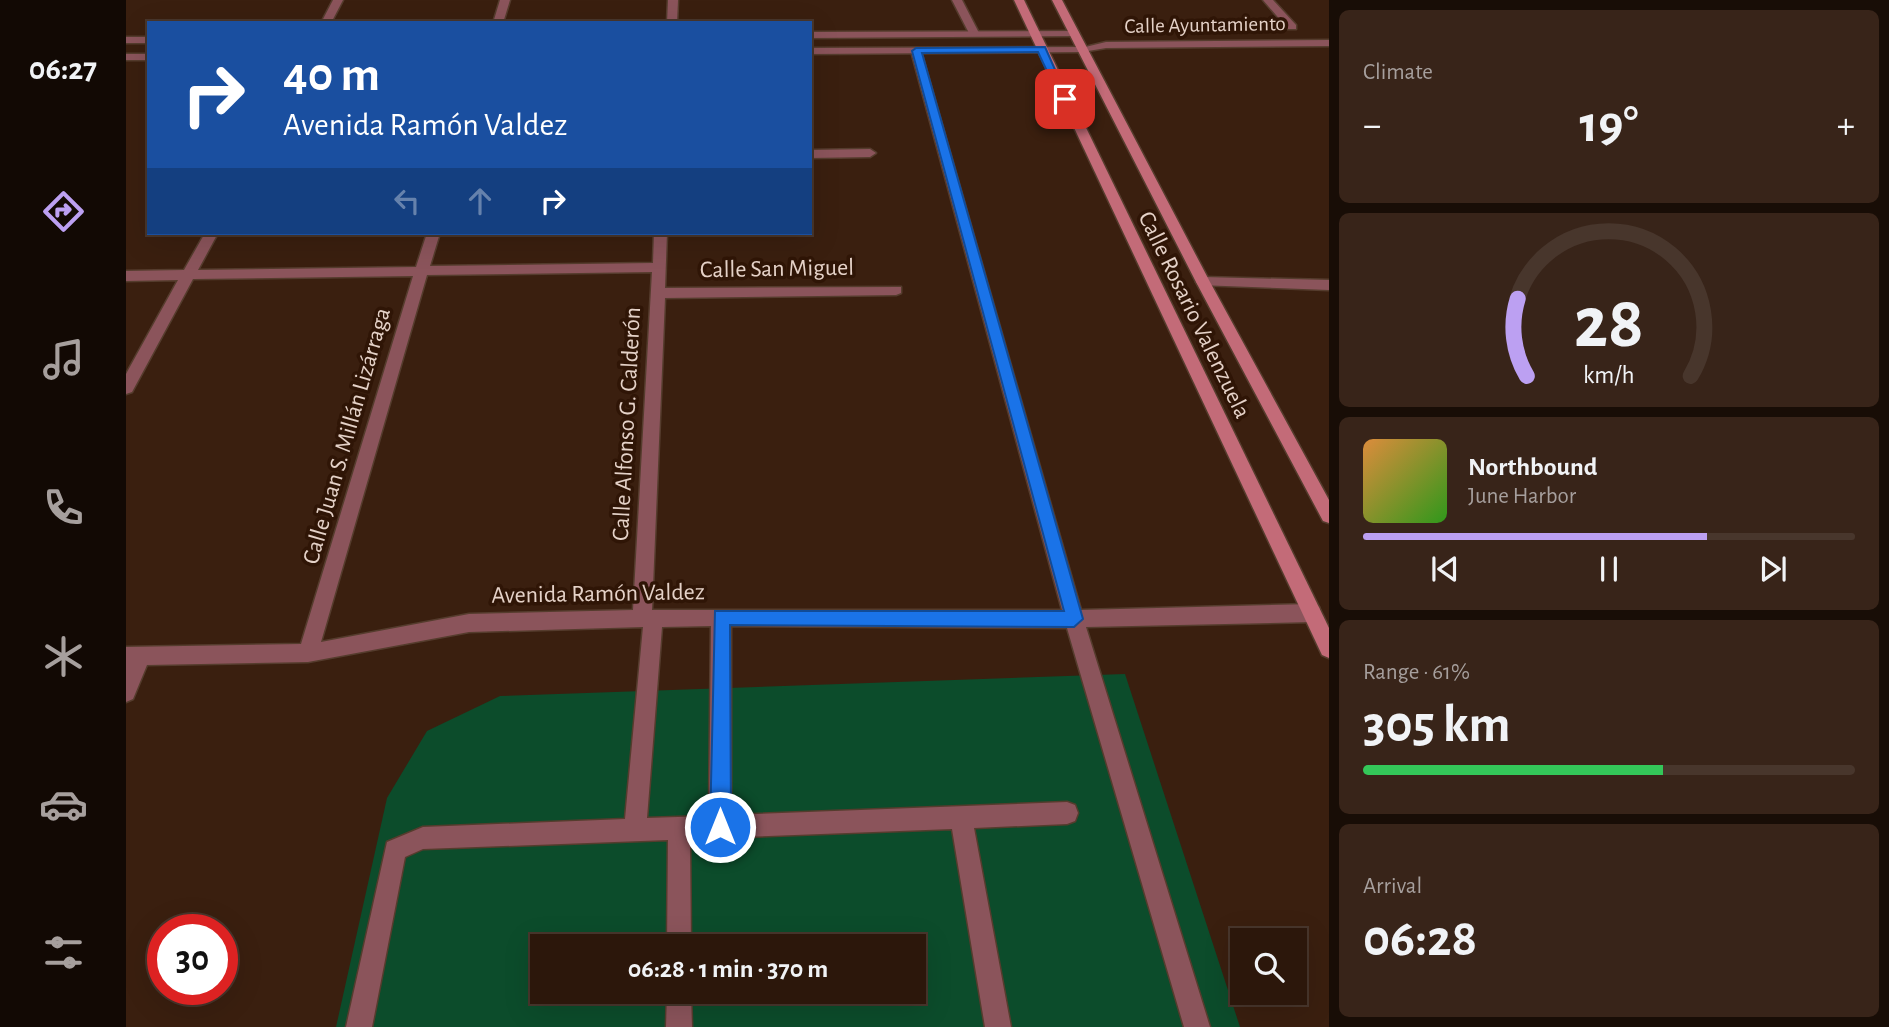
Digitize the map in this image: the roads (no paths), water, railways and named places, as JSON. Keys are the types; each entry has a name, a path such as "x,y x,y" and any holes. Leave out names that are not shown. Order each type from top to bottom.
{"main road":[{"name":"Calle Rosario Valenzuela","path":"1019,0 1329,649"},
{"name":"Calle Rosario Valenzuela","path":"1057,0 1203,282 1329,516"}],"street":[{"path":"327,21 338,0"},
{"path":"499,21 505,0"},
{"path":"672,21 673,0"},
{"path":"957,0 974,33"},
{"path":"1268,0 1292,27"},
{"path":"812,35 1074,33"},
{"path":"126,40 147,40"},
{"name":"Calle Ayuntamiento","path":"812,51 1042,50 1082,49 1106,45 1329,43"},
{"path":"916,51 1074,619 1197,1027"},
{"path":"126,57 147,57"},
{"path":"812,154 870,153"},
{"path":"126,388 210,235"},
{"name":"Calle Juan S. Millán Lizárraga","path":"308,653 432,235"},
{"name":"Calle Alfonso G. Calderón","path":"635,830 648,618 661,235"},
{"path":"126,276 660,267"},
{"path":"1203,282 1329,285"},
{"name":"Calle San Miguel","path":"658,293 896,290"},
{"name":"Avenida Ramón Valdez","path":"134,656 308,653 469,623 722,617 1074,619 1312,613"},
{"path":"720,827 722,617"},
{"path":"126,692 134,656"},
{"path":"359,1027 395,850 423,838 1067,813"},
{"path":"961,819 998,1027"},
{"path":"679,829 679,934"},
{"path":"679,1004 679,1027"}]}
